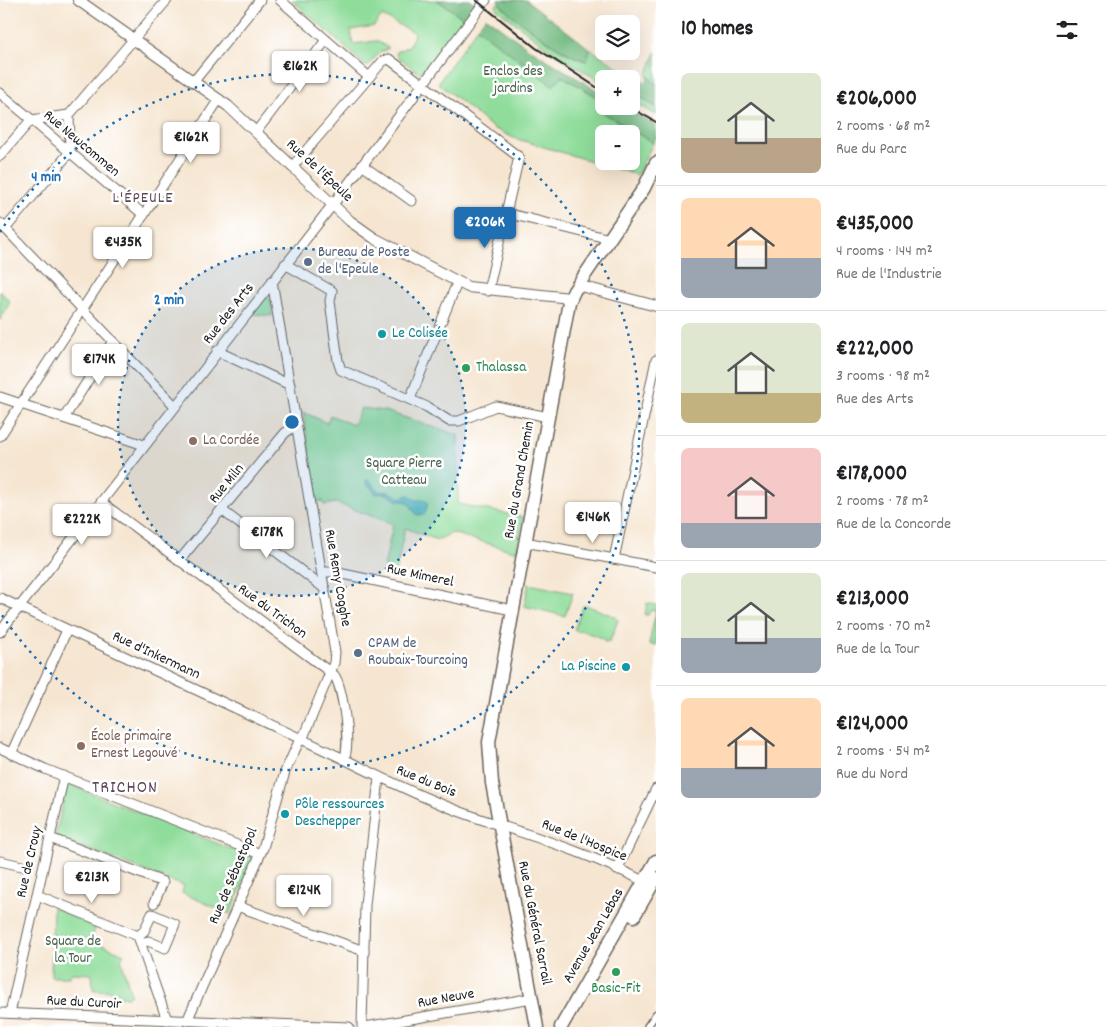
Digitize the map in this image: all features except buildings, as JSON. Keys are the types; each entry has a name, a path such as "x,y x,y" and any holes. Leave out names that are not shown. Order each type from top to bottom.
{"main road":[{"name":"Rue du Grand Chemin","path":"500,826 488,747 570,298 644,188 656,163"},
{"name":"Rue du Général Sarrail","path":"500,826 537,1027"},
{"name":"Avenue Jean Lebas","path":"570,1027 652,883 656,861"},
{"name":"Avenue Jean Lebas","path":"561,1027 652,883"}],"street":[{"name":"Rue de l'Épeule","path":"78,0 219,99 366,233 456,283 488,290 570,298"},
{"path":"0,156 32,120 69,115 167,0"},
{"path":"194,81 260,0"},
{"path":"280,0 369,76"},
{"name":"Rue des Arts","path":"0,632 286,264 486,0"},
{"path":"256,132 326,40"},
{"path":"292,167 369,76 383,61 390,59 519,157 488,290"},
{"name":"Rue Newcommen","path":"0,93 144,215"},
{"path":"0,436 219,99"},
{"path":"69,115 70,152 3,226 175,406"},
{"path":"362,165 412,201"},
{"path":"506,213 610,239"},
{"path":"286,264 332,291 330,301 341,370 427,406 449,421 459,421 496,406 548,418"},
{"name":"Rue Remy Cogghe","path":"272,281 334,648 334,662 301,739"},
{"path":"410,399 456,283"},
{"path":"577,285 656,306"},
{"path":"64,418 113,341"},
{"path":"217,351 290,385"},
{"path":"614,559 656,360"},
{"path":"0,397 144,445"},
{"name":"Rue Miln","path":"179,562 285,433 297,424"},
{"name":"Rue du Trichon","path":"101,502 179,562 330,672"},
{"path":"223,510 325,589"},
{"path":"525,542 656,567"},
{"name":"Rue Mimerel","path":"322,572 334,572 512,610"},
{"name":"Rue d'Inkermann","path":"0,598 344,759"},
{"path":"11,754 67,630"},
{"path":"330,672 336,678 340,688 348,746 344,759"},
{"name":"Rue de Sébastopol","path":"186,1021 260,854 285,772 301,739"},
{"path":"0,748 64,776 260,854"},
{"name":"Rue du Bois","path":"344,759 379,778 500,826"},
{"name":"Rue de Crouy","path":"10,1013 64,776"},
{"path":"364,1027 365,898 379,778"},
{"path":"617,870 656,789"},
{"name":"Rue de l'Hospice","path":"500,826 524,832 652,883"},
{"path":"50,838 163,882 154,903"},
{"path":"0,861 22,866"},
{"path":"37,894 139,940 170,1022"},
{"path":"237,906 364,951"},
{"name":"Rue Neuve","path":"364,1027 532,998"},
{"name":"Rue du Curoir","path":"0,1013 170,1022 186,1021"},
{"path":"647,1027 656,1014"},
{"path":"186,1021 349,1027"}],"green space":[{"path":"292,0 437,0 466,20 424,72 419,73 397,56 396,52 409,46 414,35 413,32 382,16 374,26 351,30 353,44 376,41 389,48 379,53 367,67"},
{"path":"437,0 471,0 475,4 466,20"},
{"path":"498,0 526,0 590,49 587,61 538,35 511,15"},
{"path":"498,3 553,46 566,53 587,61 590,49 595,52 595,60 607,60 622,70 595,70 595,78 550,50 495,7"},
{"path":"486,17 528,48 595,89 595,96 562,76 553,86 477,28"},
{"name":"Enclos des jardins","path":"477,28 553,85 562,76 595,96 595,115 608,115 624,125 595,125 595,162 514,138 493,128 438,83"},
{"path":"656,52 656,84 647,75"},
{"path":"648,77 656,84 656,107 640,97 640,80 641,79 646,83"},
{"path":"640,97 656,107 656,115 640,105"},
{"path":"607,115 637,115 656,126 656,138 653,143 640,135 640,125 623,125"},
{"path":"640,135 653,143 640,169"},
{"path":"620,170 640,170 637,175"},
{"path":"0,291 10,302 0,320"},
{"path":"266,297 271,299 272,316 252,314"},
{"name":"Square Pierre Catteau","path":"361,408 385,411 458,435 458,504 523,517 517,552 452,533 437,540 405,528 395,575 383,572 393,524 336,503 324,505 323,501 317,502 303,412 327,423 330,415 353,425"},
{"path":"529,584 573,593 565,616 524,606"},
{"path":"647,603 656,605 656,611 651,610 648,615 645,615"},
{"path":"586,605 616,617 618,620 610,641 604,642 604,639 580,630 578,632 574,629 583,606"},
{"path":"656,611 656,646 649,644"},
{"path":"70,785 254,858 230,914 182,893 184,886 55,837 67,786"},
{"name":"Square de la Tour","path":"53,907 96,926 91,940 124,954 121,959 131,994 128,997 119,996 118,991 93,990 92,974 71,973 70,977 51,977"}],"water":[{"path":"366,480 370,481 378,491 390,492 400,498 409,495 415,500 425,500 428,503 425,514 417,515 408,502 396,500 385,493 376,494 367,485"}],"railway":[{"path":"476,0 536,48 595,86"},
{"path":"640,113 656,122"}],"place":[{"name":"Bureau de Poste de l'Epeule","path":"308,262"},
{"name":"Le Colisée","path":"382,334"},
{"name":"Thalassa","path":"466,368"},
{"name":"La Cordée","path":"193,441"},
{"name":"CPAM de Roubaix-Tourcoing","path":"358,653"},
{"name":"La Piscine","path":"626,667"},
{"name":"École primaire Ernest Legouvé","path":"81,746"},
{"name":"Pôle ressources Deschepper","path":"285,814"},
{"name":"Basic-Fit","path":"616,972"}],"district":[{"name":"L'ÉPEULE","path":"143,198"},
{"name":"TRICHON","path":"125,788"}]}
